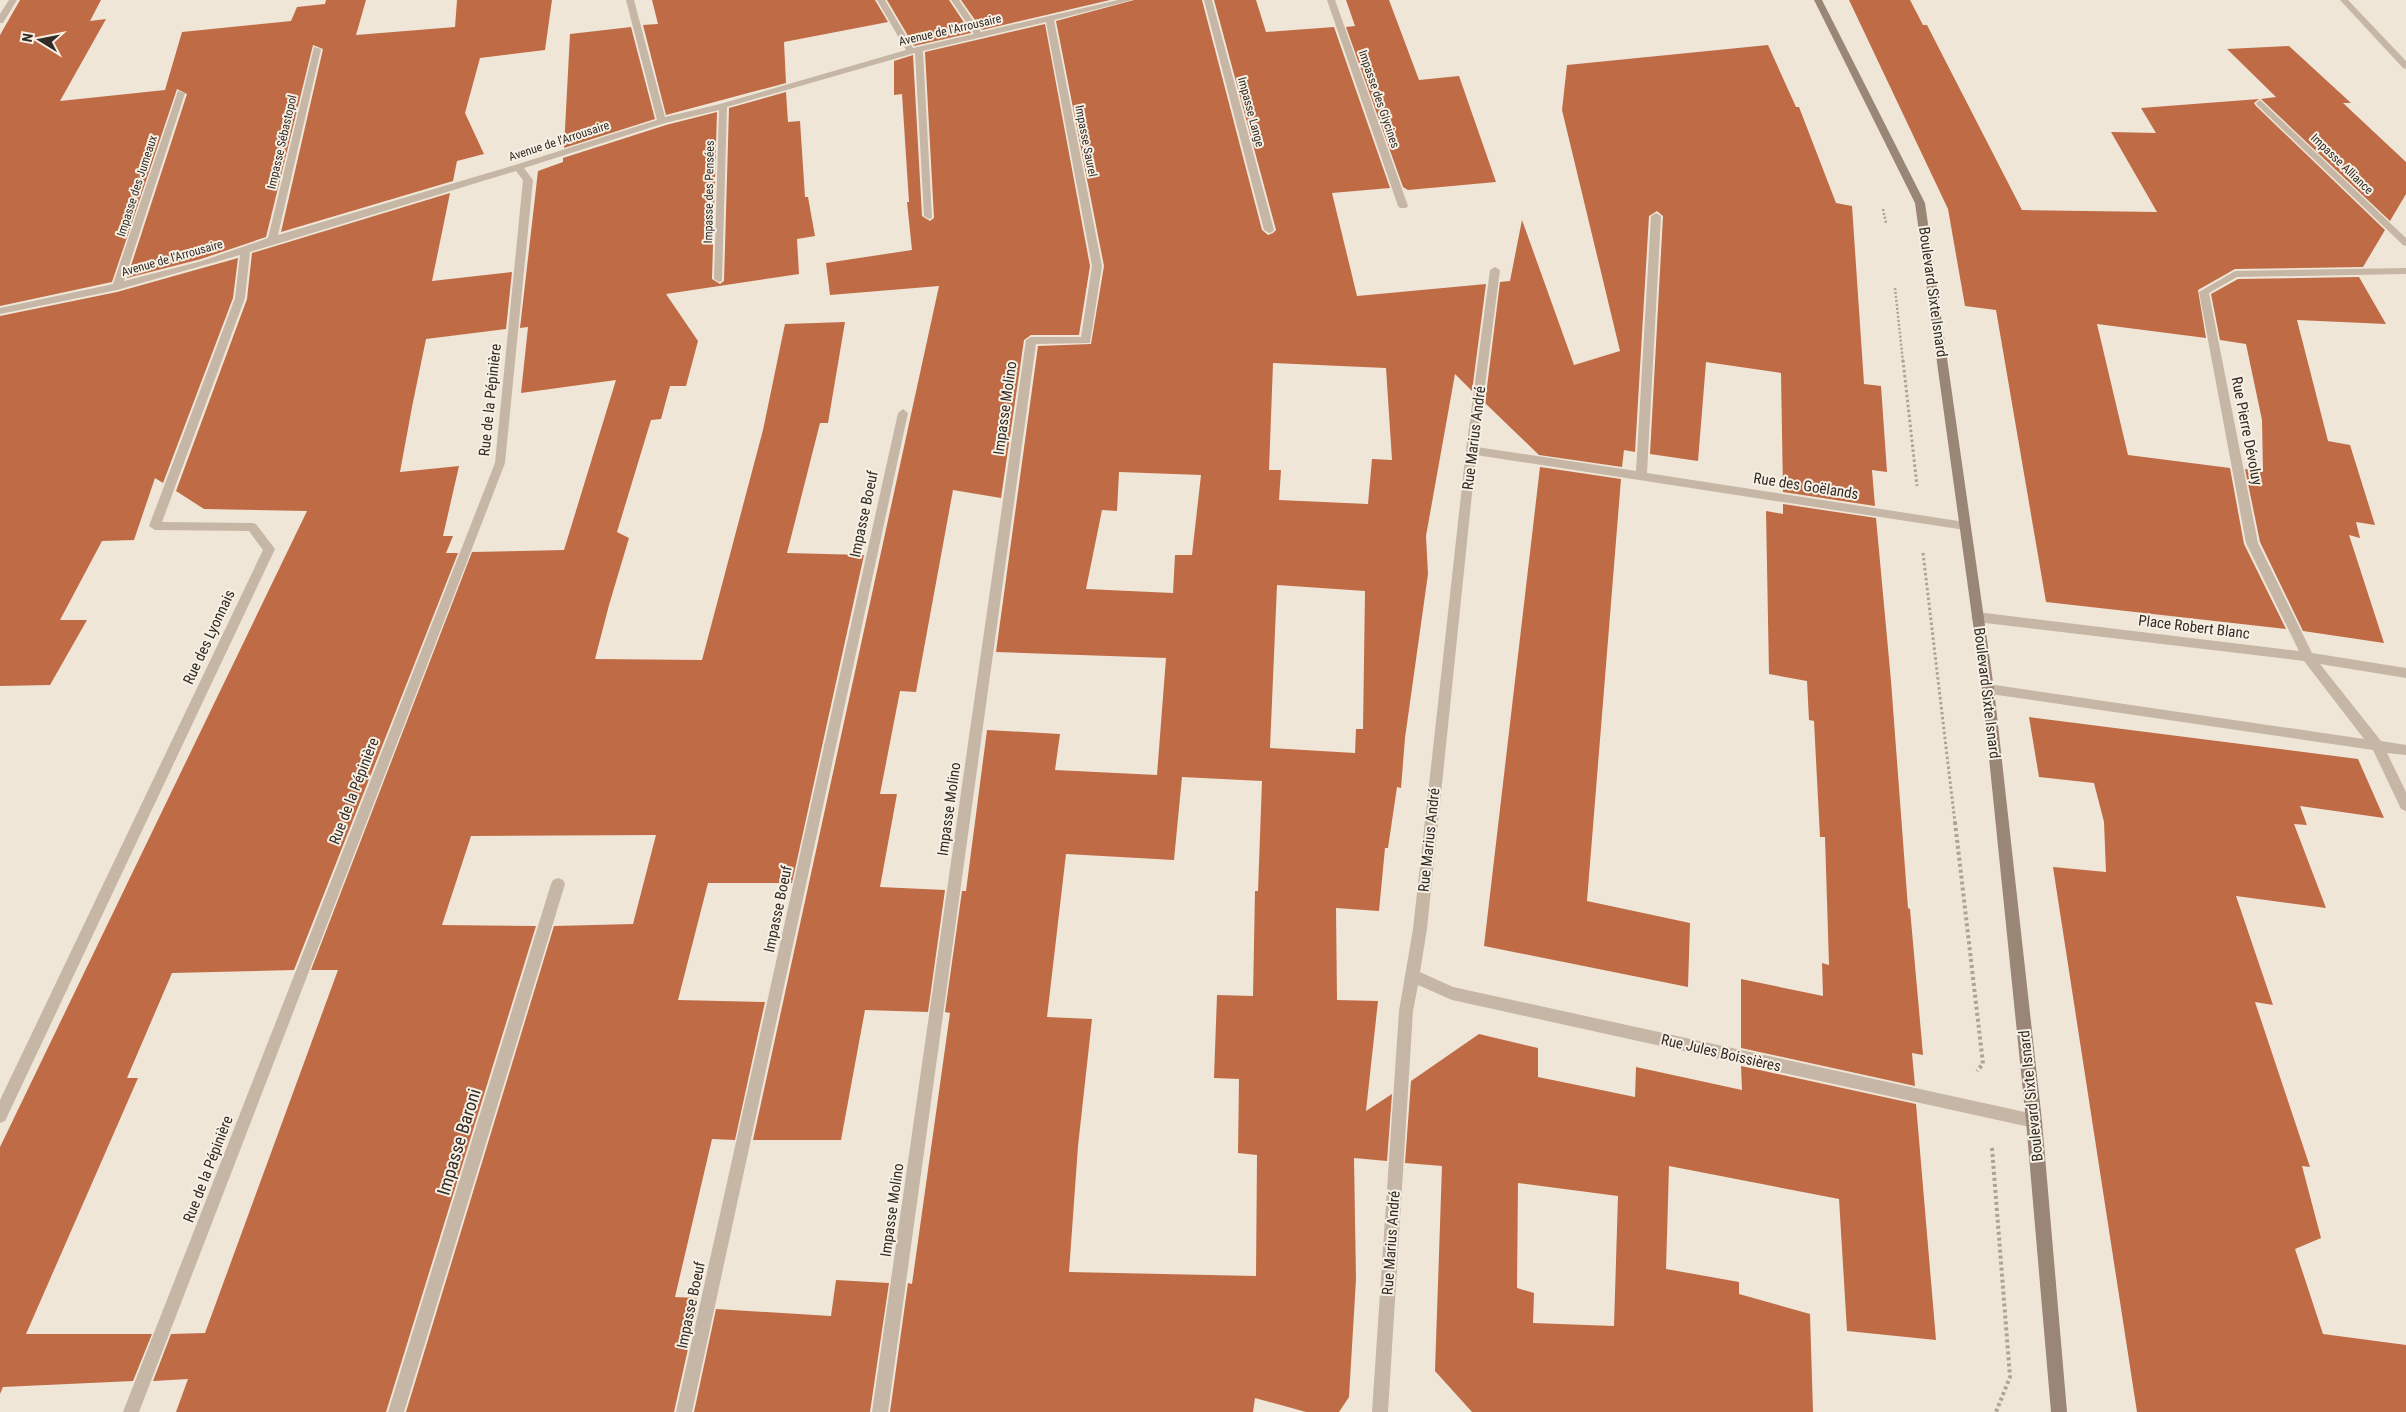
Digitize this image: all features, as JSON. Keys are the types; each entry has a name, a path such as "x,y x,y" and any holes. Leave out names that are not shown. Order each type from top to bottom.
{"street":[{"path":"0,21 13,0"},
{"path":"630,0 662,121"},
{"path":"881,0 915,50 929,216"},
{"path":"955,0 979,35"},
{"name":"Avenue de l'Arrousaire","path":"0,312 118,287 518,167 662,121 723,106 915,50 1050,20 1128,0"},
{"name":"Impasse Lange","path":"1208,0 1269,230"},
{"name":"Impasse des Glycines","path":"1331,0 1403,206"},
{"name":"Boulevard Sixte Isnard","path":"1818,0 1920,202 1988,689 2034,1122 2059,1412"},
{"path":"2344,0 2406,66"},
{"name":"Impasse Saurel","path":"1050,20 1097,266"},
{"name":"Impasse Sébastopol","path":"272,240 317,50"},
{"name":"Impasse des Jumeaux","path":"118,287 180,93"},
{"name":"Impasse Alliance","path":"2260,104 2406,243"},
{"name":"Impasse des Pensées","path":"719,279 723,106"},
{"name":"Rue de la Pépinière","path":"131,1412 466,545 500,463 528,180 518,167"},
{"path":"1641,476 1656,216"},
{"name":"Rue des Lyonnais","path":"0,1116 269,549 252,526 154,526 240,298 246,250"},
{"name":"Impasse Molino","path":"880,1412 1031,340 1086,340 1097,266"},
{"name":"Rue Marius André","path":"1380,1412 1406,1011 1421,919 1471,450 1495,270"},
{"name":"Rue Pierre Dévoluy","path":"2406,271 2235,274 2204,292 2252,543 2308,657 2377,746 2406,805"},
{"name":"Impasse Boeuf","path":"684,1412 903,413"},
{"name":"Rue des Goëlands","path":"1471,450 1965,526"},
{"name":"Place Robert Blanc","path":"1977,617 2308,657 2406,673"},
{"path":"1988,689 2406,750"},
{"name":"Impasse Baroni","path":"396,1412 558,884"},
{"name":"Rue Jules Boissières","path":"1411,975 1452,993 2034,1122"}],"path":[{"path":"1883,208 1887,226"},
{"path":"1894,283 1918,496 1914,518 1923,550 1983,1064 1972,1076 1977,1140 1992,1147 2010,1376 1996,1412"}],"building":[{"path":"20,0 101,0 90,21 106,19 60,101 165,90 182,32 291,21 297,7 325,4 326,0 366,0 356,35 455,27 457,0 552,0 545,50 480,58 465,113 484,154 457,161 453,181 281,232 323,49 313,45 266,237 201,259 127,278 187,94 177,89 112,282 0,306 0,35"},
{"path":"652,0 875,0 888,22 784,42 786,83 666,115 643,25 658,24"},
{"path":"887,0 949,0 971,33 914,46"},
{"path":"961,0 1110,0 982,30"},
{"path":"1134,0 1202,0 1262,230 1268,235 1276,230 1214,0 1256,0 1266,32 1334,27 1390,188 1332,193 1357,296 1486,284 1472,391 1455,374 1426,536 1428,574 1405,738 1401,788 1397,787 1388,848 1385,848 1379,911 1336,908 1337,1000 1378,1001 1366,1111 1392,1094 1387,1161 1354,1158 1356,1279 1349,1397 1339,1412 1306,1412 1255,1398 1253,1412 890,1412 908,1283 912,1284 950,1013 945,1012 962,891 966,891 987,730 1060,734 1055,770 1157,775 1166,658 996,652 1038,346 1091,344 1104,266 1056,21","holes":["1273,363 1386,368 1392,460 1372,459 1368,504 1279,500 1281,470 1269,470","1119,472 1201,475 1192,555 1175,555 1173,593 1086,589 1102,510 1117,511","1277,585 1365,591 1363,729 1356,729 1355,753 1270,748","1182,777 1262,781 1258,891 1255,891 1253,996 1217,995 1214,1078 1239,1079 1238,1153 1257,1155 1256,1276 1069,1272 1078,1146 1092,1019 1047,1017 1066,854 1174,860"]},
{"path":"1346,0 1389,0 1419,80 1459,76 1496,182 1408,190 1403,187 1346,27 1355,26"},
{"path":"1849,0 1910,0 1923,25 1927,25 2022,210 2157,212 2111,132 2156,133 2141,108 2259,99 2254,103 2256,106 2385,230 2363,267 2235,269 2198,290 2206,338 2097,324 2128,455 2230,468 2244,544 2286,629 2046,602 1996,310 1965,306 1948,209"},
{"path":"1045,24 1090,266 1079,335 1031,335 1024,340 1001,498 953,490 916,692 900,691 880,794 897,794 880,887 945,890 928,1012 865,1010 841,1140 753,1140 939,286 830,295 826,263 912,250 907,202 909,202 902,94 894,95 894,61 913,55 922,216 930,221 934,218 925,52"},
{"path":"631,27 655,119 564,148 570,34"},
{"path":"1768,45 1796,107 1799,107 1836,203 1852,206 1864,384 1881,386 1887,472 1872,470 1875,506 1783,492 1781,373 1706,362 1698,461 1650,454 1663,216 1657,211 1649,216 1635,452 1624,450 1622,467 1539,455 1485,403 1500,282 1510,281 1522,220 1574,365 1620,351 1562,110 1567,65"},
{"path":"2289,46 2351,103 2343,103 2406,162 2406,194 2390,221 2261,99 2276,97 2227,49"},
{"path":"786,92 788,122 800,121 805,197 808,197 815,236 797,239 799,274 666,294 698,341 686,386 670,386 661,419 651,420 617,532 629,538 595,659 702,660 763,430 785,324 845,322 828,423 820,423 787,553 864,555 792,883 708,883 678,1000 765,1002 735,1140 712,1139 675,1297 697,1298 694,1308 697,1308 674,1412 406,1412 554,926 633,924 656,835 471,836 442,925 536,926 386,1412 176,1412 188,1379 153,1381 171,1334 205,1333 338,970 311,970 472,552 564,550 616,380 521,393 528,327 520,328 538,171 563,162 563,158 666,125 717,112 712,279 720,284 724,281 729,108"},
{"path":"450,193 432,281 512,272 506,329 426,339 412,407 400,472 459,466 443,536 453,536 446,553 458,553 294,970 172,973 127,1078 138,1078 26,1334 152,1334 133,1381 3,1387 0,1394 0,1147 307,511 204,509 176,491 247,299 252,253"},
{"path":"238,258 233,298 163,483 155,478 134,540 102,541 60,620 87,620 50,685 0,686 0,316 117,292"},
{"path":"2359,277 2386,324 2297,320 2328,441 2350,445 2375,525 2356,522 2360,538 2349,535 2384,643 2303,631 2260,542 2245,469 2263,472 2262,420 2246,344 2220,340 2211,294 2238,279"},
{"path":"1540,467 1621,479 1587,901 1690,923 1688,987 1484,946"},
{"path":"1783,504 1876,518 1891,681 1908,908 1910,909 1923,1055 1912,1053 1915,1086 1741,1048 1741,979 1823,996 1822,963 1829,965 1825,837 1820,837 1814,721 1809,720 1807,681 1769,674 1766,511 1783,514"},
{"path":"2029,717 2358,759 2384,818 2300,806 2307,825 2294,824 2326,908 2236,896 2273,1005 2255,1002 2310,1167 2302,1166 2321,1238 2295,1249 2323,1334 2406,1345 2406,1412 2137,1412 2053,867 2106,872 2104,822 2094,783 2039,777"},
{"path":"1479,1034 1538,1048 1538,1077 1635,1097 1636,1067 1742,1090 1741,1066 1916,1104 1936,1340 1847,1331 1839,1199 1669,1166 1666,1269 1739,1282 1739,1294 1810,1314 1813,1412 1472,1412 1435,1371 1442,1166 1405,1163 1411,1081","holes":["1518,1183 1618,1196 1614,1326 1533,1323 1534,1293 1517,1288"]},
{"path":"836,1280 889,1283 870,1412 694,1412 716,1309 831,1316"}]}
